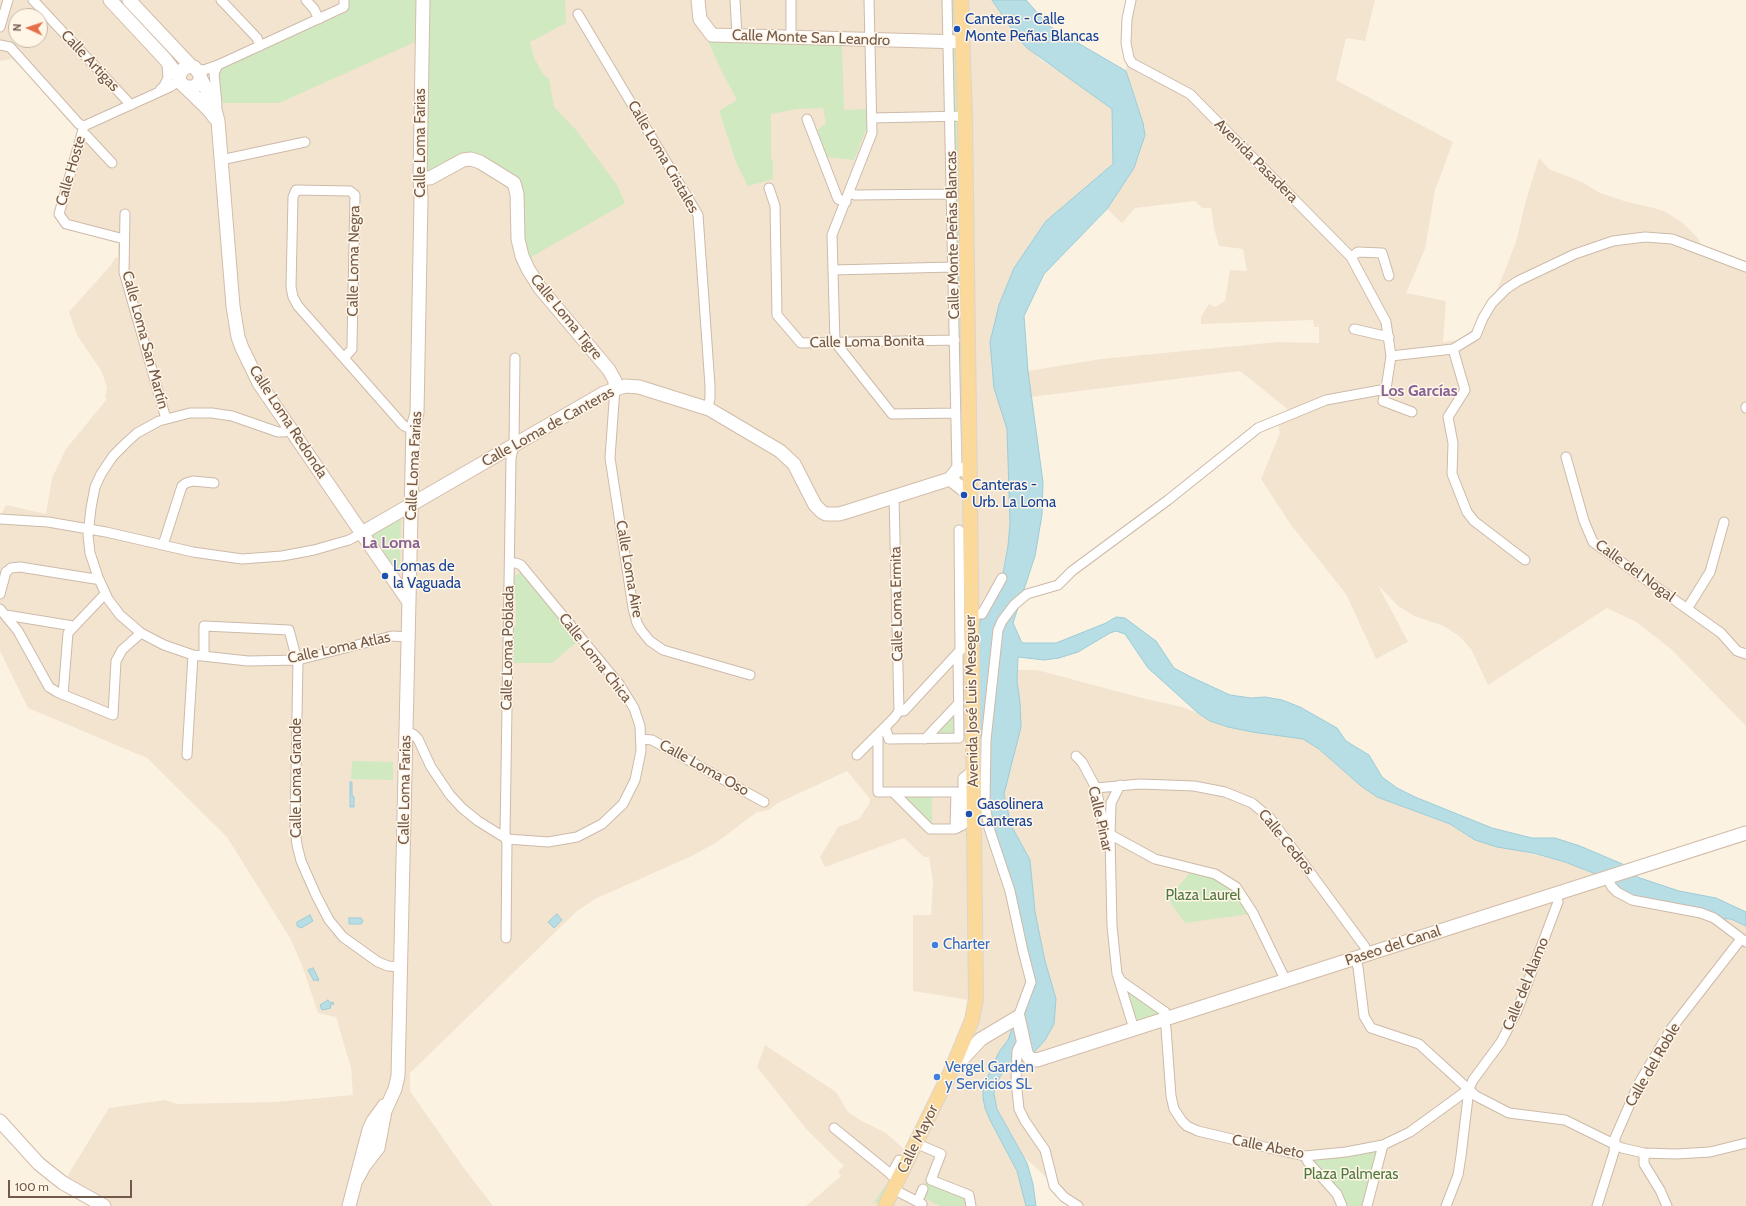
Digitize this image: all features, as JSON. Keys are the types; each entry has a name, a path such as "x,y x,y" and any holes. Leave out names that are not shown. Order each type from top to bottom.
{"main road":[{"name":"Calle Monte Peñas Blancas","path":"959,472 965,116 955,43 961,0"},
{"name":"Avenida José Luis Meseguer","path":"950,1073 972,1020 976,1000 974,769 963,650 971,614 970,490 959,472"},
{"name":"Calle Mayor","path":"885,1206 894,1182 916,1144 950,1073"}],"street":[{"path":"0,27 8,0"},
{"name":"Calle Artigas","path":"33,0 131,105"},
{"path":"110,0 165,59 183,82 215,115"},
{"path":"130,0 196,71 215,115"},
{"path":"221,0 257,38 260,46"},
{"path":"306,0 314,9 319,19"},
{"path":"183,82 184,68 196,71 218,65 344,8 344,0"},
{"name":"Calle Loma Farias","path":"349,1206 357,1179 364,1166 378,1148 384,1115 395,1090 398,1076 413,427 417,413 423,0"},
{"name":"Calle Monte San Leandro","path":"698,0 700,19 712,35 955,43"},
{"path":"735,0 737,36"},
{"path":"791,0 792,38"},
{"path":"869,0 872,133 832,235 835,342 892,414 956,413"},
{"name":"Calle Monte Peñas Blancas","path":"947,0 955,43 950,117 956,413 959,472"},
{"name":"Avenida Pasadera","path":"1131,0 1126,43 1129,58 1132,63 1190,94 1351,257 1386,322 1390,337 1391,356 1386,389"},
{"name":"Calle Loma Cristales","path":"578,14 698,215 710,386 710,399 706,408"},
{"path":"0,45 10,47 112,163"},
{"path":"153,95 162,88 167,81 168,71 165,59"},
{"path":"215,115 214,73 218,65"},
{"path":"183,82 192,88 196,86 196,71"},
{"name":"Calle Hoste","path":"124,239 66,224 59,214 83,130 176,83 183,82"},
{"name":"Calle Loma Redonda","path":"215,115 221,160 233,306 238,337 253,372 409,602"},
{"path":"872,118 965,116"},
{"path":"807,119 838,199 855,195 952,194"},
{"path":"221,160 305,142"},
{"name":"Calle Loma Tigre","path":"420,178 430,178 463,160 470,159 480,162 514,183 517,194 518,239 528,269 540,288 609,370 615,382 615,388"},
{"name":"Calle Loma Bonita","path":"769,188 775,206 777,315 801,343 955,340"},
{"name":"Calle Loma Negra","path":"344,358 352,349 355,195 350,191 298,190 294,192 293,197 292,294 298,306 403,425 413,427"},
{"name":"Calle Loma San Martín","path":"125,214 124,272 166,419"},
{"path":"1391,356 1453,349 1476,334 1492,303 1506,289 1518,281 1575,254 1613,241 1645,237 1672,239 1746,267"},
{"path":"1351,257 1358,252 1382,253 1389,276"},
{"path":"833,270 953,267"},
{"path":"1354,330 1390,337"},
{"path":"1453,349 1465,390 1448,417 1453,443 1452,474 1468,512 1474,520 1525,560"},
{"name":"Calle Loma Poblada","path":"506,938 507,839 505,833 511,458 514,445 516,358"},
{"name":"Calle Loma de Canteras","path":"0,519 36,520 89,529 220,557 253,559 314,550 349,540 615,388 625,386 639,387 706,408 785,454 794,464 815,505 822,512 832,515 894,497 959,472"},
{"name":"Calle Loma Aire","path":"615,388 610,458 633,608 637,622 650,641 663,650 750,676"},
{"path":"1078,1206 1064,1197 1054,1186 1045,1150 1024,1121 1019,1109 1016,1081 1017,1051 1023,1044 1018,1017 1031,982 1022,951 1010,891 989,828 985,804 986,740 998,630 1002,621 1014,605 1027,594 1058,585 1072,571 1168,500 1258,428 1326,400 1386,389 1383,401 1412,412"},
{"name":"Calle Loma Atlas","path":"291,430 278,432 241,418 212,413 190,413 166,419 137,433 109,462 101,474 94,494 89,529 90,553 98,578 106,594 120,614 140,633 164,645 193,655 248,661 297,660 392,636 408,636"},
{"name":"Calle del Nogal","path":"1566,457 1584,521 1593,542 1721,633 1738,650 1746,654"},
{"path":"959,472 964,490 970,490"},
{"path":"163,545 182,486 193,481 214,483"},
{"name":"Calle Loma Ermita","path":"894,497 899,711"},
{"path":"1687,609 1710,572 1724,522"},
{"path":"885,727 889,739 959,738 959,703 963,650 959,530"},
{"name":"Calle Loma Chica","path":"406,733 416,736 439,780 454,799 478,821 507,839 544,842 562,840 586,834 602,824 624,804 632,789 640,759 642,739 638,719 630,702 619,684 521,565 510,563"},
{"path":"0,594 4,569 20,568 95,579 98,578"},
{"path":"391,577 396,581 405,580 408,576 410,568"},
{"path":"971,614 982,614 1002,578"},
{"path":"63,695 67,637 73,626 106,594"},
{"path":"3,612 73,626"},
{"path":"3,612 18,631 46,684 53,690 63,695 113,715 116,662 122,650 140,633"},
{"name":"Calle Loma Grande","path":"204,656 204,626 289,630 297,660 295,828 301,861 329,920 342,937 378,962 388,966 401,967"},
{"path":"857,755 894,718 899,711 904,711 963,650"},
{"path":"187,755 193,655"},
{"path":"924,739 959,703"},
{"path":"878,734 878,792 956,792 959,827"},
{"name":"Calle Loma Oso","path":"642,739 652,740 764,802"},
{"name":"Calle Pinar","path":"1076,756 1082,762 1096,788 1110,863"},
{"path":"959,827 963,778 974,769"},
{"name":"Calle Cedros","path":"1096,788 1140,784 1205,788 1233,794 1257,806 1270,818 1365,946 1368,954"},
{"name":"Calle Pinar","path":"1120,785 1111,803 1110,863 1112,926 1117,974 1134,1029"},
{"path":"893,792 930,828 959,827"},
{"name":"Paseo del Canal","path":"1023,1044 1030,1059 1035,1061 1040,1060 1746,833"},
{"path":"1110,836 1113,836 1154,859 1215,874 1236,887 1253,912 1286,981"},
{"path":"1606,878 1617,892 1632,900 1701,913 1720,922 1744,940"},
{"name":"Calle del Álamo","path":"1446,1206 1458,1174 1469,1089 1473,1080 1501,1042 1517,1011 1558,902 1555,894"},
{"name":"Calle del Roble","path":"1596,1206 1614,1152 1615,1138 1639,1083 1671,1029 1744,940"},
{"path":"1355,958 1364,1016 1368,1026 1375,1031 1419,1044 1476,1096 1509,1113 1565,1120 1614,1145 1631,1151 1644,1153 1676,1154 1710,1152 1746,1143"},
{"path":"1117,974 1121,981 1165,1012 1165,1019"},
{"path":"950,1073 981,1039 1018,1017"},
{"name":"Calle Abeto","path":"1165,1019 1172,1103 1177,1115 1187,1126 1204,1133 1305,1156 1346,1152 1383,1145 1410,1132 1469,1089"},
{"path":"0,1121 39,1164 63,1183 104,1206"},
{"path":"834,1128 894,1182 922,1204 921,1206"},
{"path":"916,1144 941,1154 931,1180 969,1195 971,1206"},
{"path":"1367,1206 1383,1145"},
{"path":"1644,1153 1644,1164 1660,1190 1667,1206"},
{"path":"1305,1156 1308,1162 1332,1188 1342,1206"},
{"path":"894,1182 899,1160"}],"shaded area":[{"path":"0,0 992,0 1017,37 1041,60 1072,79 1112,109 1113,164 1046,221 1014,268 999,305 1005,420 1009,452 1010,523 1008,546 1003,568 979,824 986,827 1008,892 1028,982 1008,1040 994,1063 983,1088 985,1108 1017,1171 1026,1206 806,1206 841,1176 838,1171 844,1166 807,1130 757,1067 765,1045 836,1092 848,1112 886,1133 905,1150 937,1088 966,1020 969,1000 913,991 913,915 931,915 933,882 929,857 924,857 904,838 825,867 820,857 838,827 859,819 869,804 870,799 847,771 778,803 769,810 757,812 717,842 694,855 595,899 577,911 410,1073 410,1091 466,1171 493,1206 104,1206 63,1183 109,1108 165,1100 177,1104 275,1102 353,1095 351,1068 336,1017 318,1013 303,968 290,938 227,837 147,758 28,708 0,651 0,516 6,505 46,514 52,478 66,449 107,399 105,398 107,388 102,372 77,335 69,312 111,265 115,258 118,257 118,242 62,228 54,217 78,132 18,63 11,59 0,61"},
{"path":"1131,0 1375,0 1365,41 1346,38 1336,80 1453,142 1435,190 1425,249 1406,293 1446,301 1443,342 1458,340 1471,331 1497,290 1516,242 1526,200 1539,158 1549,169 1582,182 1600,193 1624,201 1662,210 1683,223 1697,237 1703,247 1746,264 1746,726 1672,650 1638,623 1607,608 1488,685 1471,649 1459,636 1444,626 1414,616 1397,605 1378,585 1408,642 1376,659 1346,594 1291,525 1261,479 1280,433 1277,419 1290,411 1240,371 1031,397 1028,371 1101,359 1278,342 1319,343 1319,327 1314,327 1313,320 1201,324 1201,317 1209,304 1215,307 1225,301 1230,270 1247,271 1243,249 1219,246 1211,208 1202,208 1195,201 1135,208 1122,223 1107,209 1134,168 1143,123 1126,71"},
{"path":"1018,670 1037,670 1182,707 1198,713 1210,721 1228,727 1303,739 1319,749 1361,786 1377,797 1450,824 1475,840 1565,862 1714,918 1731,919 1746,926 1746,1206 1078,1206 1022,1155 995,1102 995,1087 1001,1075 1013,1063 1022,1059 1054,1024 1056,999 1045,961 1035,912 1030,860 1011,825 1004,794 1007,778 1013,761 1020,702 1017,681"}],"green space":[{"path":"349,0 416,0 415,42 279,103 222,103 219,70 349,11"},
{"path":"430,0 565,0 566,23 530,42 534,58 543,74 549,79 554,107 576,130 617,185 625,203 528,259 525,255 521,194 482,159 427,173 425,169 427,45 429,44"},
{"path":"947,0 961,0 970,469 957,470"},
{"path":"707,39 842,44 844,110 867,109 868,125 854,160 826,157 816,131 826,123 823,108 797,109 771,114 771,159 773,160 773,179 748,186 737,165 719,111 737,100"},
{"path":"399,518 401,520 400,569 395,571 372,537 374,533"},
{"path":"521,573 579,640 552,663 515,663 512,660 513,627 516,624 516,600 513,597 514,578 517,574"},
{"path":"959,703 959,738 925,739"},
{"path":"352,761 393,762 393,780 351,779"},
{"path":"909,797 932,797 932,824 907,800"},
{"name":"Plaza Laurel","path":"1192,870 1229,882 1249,914 1185,923 1168,899"},
{"path":"1121,981 1165,1012 1134,1029"},
{"name":"Plaza Palmeras","path":"1383,1145 1367,1206 1342,1206 1305,1156"},
{"path":"927,1178 969,1195 971,1206 940,1206 920,1196"},
{"path":"889,1181 879,1204 874,1202"}],"water":[{"path":"992,0 1026,0 1049,26 1126,71 1143,123 1145,135 1134,168 1107,209 1044,274 1024,316 1028,371 1043,482 1042,515 1035,556 1013,623 1022,643 1056,643 1106,623 1116,617 1125,618 1156,641 1174,668 1191,677 1230,695 1251,698 1265,697 1282,700 1300,707 1337,728 1346,741 1369,755 1382,777 1397,788 1415,797 1492,828 1532,838 1555,838 1580,846 1634,869 1637,877 1679,891 1716,898 1746,912 1746,926 1731,919 1714,918 1640,902 1596,874 1565,862 1533,853 1497,847 1475,840 1450,824 1377,797 1361,786 1319,749 1303,739 1252,732 1228,727 1210,721 1198,713 1148,668 1125,634 1116,631 1110,633 1078,652 1059,658 1044,660 1018,657 1017,681 1021,727 1004,794 1011,825 1030,860 1035,912 1045,961 1056,999 1054,1024 1045,1040 1031,1056 1013,1063 1007,1068 1001,1075 995,1087 994,1094 997,1109 1027,1163 1033,1184 1036,1206 1026,1206 1017,1171 990,1120 983,1098 983,1088 999,1052 1008,1040 1028,982 1008,892 986,826 979,824 975,645 982,614 1002,578 1008,546 1010,523 1007,429 994,388 990,342 999,305 1014,268 1046,221 1113,164 1112,109 1027,48 1017,37"},
{"path":"350,782 352,782 354,807 350,807"},
{"path":"557,914 562,920 554,928 548,922"},
{"path":"310,915 313,921 301,928 297,926 297,922"},
{"path":"349,918 361,918 363,921 361,924 349,924"},
{"path":"313,968 319,980 317,981 316,979 314,981 308,970"},
{"path":"328,1000 330,1003 333,1002 334,1004 330,1005 331,1008 322,1010 320,1005"}],"place":[{"name":"Canteras - Calle Monte Peñas Blancas","path":"957,29"},
{"name":"Canteras - Urb. La Loma","path":"964,495"},
{"name":"Lomas de la Vaguada","path":"385,576"},
{"name":"Gasolinera Canteras","path":"969,814"},
{"name":"Charter","path":"935,945"},
{"name":"Vergel Garden y Servicios SL","path":"937,1077"}],"district":[{"name":"Los Garcías","path":"1419,391"},
{"name":"La Loma","path":"391,543"}]}
